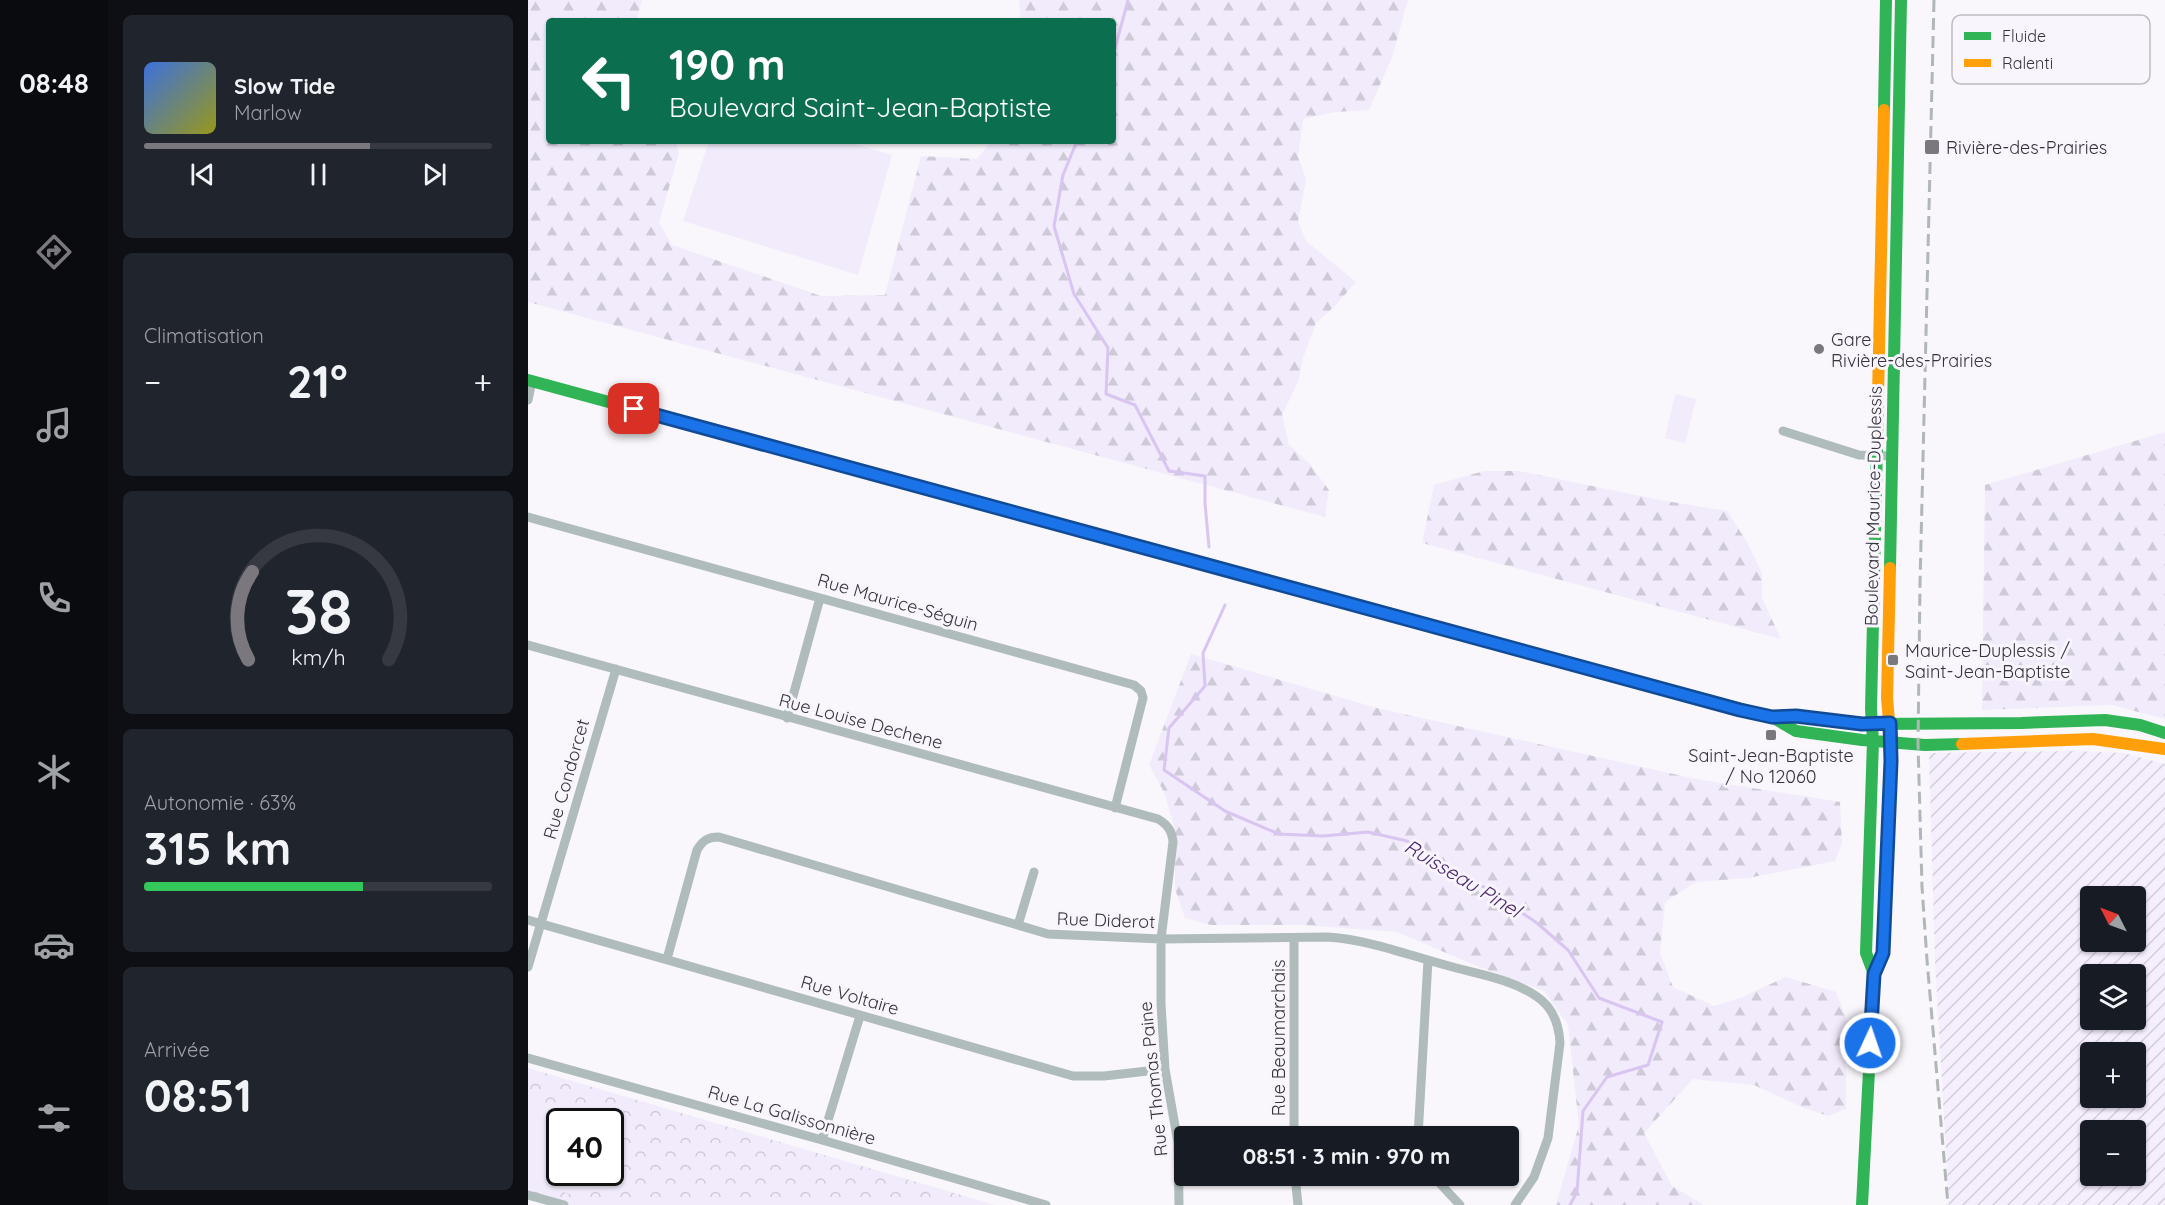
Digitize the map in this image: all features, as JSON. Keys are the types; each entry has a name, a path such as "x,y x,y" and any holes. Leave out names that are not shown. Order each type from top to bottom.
{"street":[{"name":"Boulevard Maurice-Duplessis","path":"1874,974 1866,953 1873,741 1886,0"},
{"name":"Boulevard Maurice-Duplessis","path":"1862,1205 1874,974 1883,953 1891,743 1887,698 1901,0"},
{"path":"528,400 530,380 1717,704 1772,717 1796,716 1872,724 2009,724 2105,720 2140,725 2165,733"},
{"path":"1783,431 1860,455 1892,456"},
{"name":"Rue Maurice-Séguin","path":"528,517 1134,685 1141,691 1143,698 1115,807"},
{"path":"787,718 820,597"},
{"name":"Rue Louise Dechene","path":"528,645 1158,819 1170,829 1173,842"},
{"name":"Rue Condorcet","path":"528,967 616,669"},
{"path":"1772,717 1796,731 1891,743 1925,745 2093,739 2165,749"},
{"name":"Rue Diderot","path":"667,958 697,850 705,840 719,837 1048,934 1161,939 1328,937 1355,939 1512,984 1536,996 1547,1005 1555,1017 1560,1043 1548,1138 1534,1177 1515,1205"},
{"name":"Rue Thomas Paine","path":"1173,842 1161,939 1161,1004 1165,1069 1178,1143 1179,1205"},
{"path":"1018,925 1034,872"},
{"name":"Rue Voltaire","path":"528,920 1073,1076 1104,1076 1165,1069"},
{"name":"Rue Beaumarchais","path":"1294,938 1294,1126"},
{"path":"1419,1126 1428,960"},
{"path":"822,1140 860,1016"},
{"name":"Rue La Galissonnière","path":"528,1058 1046,1205"},
{"path":"1296,1186 1298,1205"},
{"path":"1442,1186 1460,1205"},
{"path":"528,1195 564,1205"}],"shaded area":[{"path":"2075,751 2124,753 2165,764 2165,1205 1949,1205 1935,961 1929,753"}],"green space":[{"path":"528,0 642,0 637,18 546,18 546,144 677,144 679,153 659,222 672,245 821,296 885,295 921,156 977,159 990,144 1116,144 1116,18 1021,18 1019,0 1408,0 1392,57 1369,110 1335,112 1303,119 1298,157 1306,179 1298,222 1306,241 1356,282 1316,323 1303,358 1298,382 1282,415 1289,445 1309,463 1329,490 1325,517 528,302"},
{"path":"708,144 855,144 892,155 858,275 683,221"},
{"path":"1675,394 1696,399 1685,443 1665,438"},
{"path":"2165,432 2165,719 2112,705 1982,710 1985,485"},
{"path":"1484,471 1519,471 1660,500 1727,511 1747,542 1762,573 1762,598 1781,639 1422,543 1434,485"},
{"path":"1191,654 1377,708 1696,779 1840,802 1842,843 1835,861 1748,878 1696,882 1665,902 1660,953 1673,987 1714,1006 1740,998 1786,977 1836,992 1846,1018 1846,1109 1828,1116 1754,1085 1693,1079 1644,1133 1672,1186 1704,1205 1556,1205 1579,1125 1568,1025 1544,991 1397,932 1304,925 1211,925 1185,918 1175,889 1175,831 1165,794 1149,765"},
{"path":"528,1068 995,1205 564,1205 528,1195"},
{"path":"528,1108 546,1113 546,1186 578,1186 575,1196 528,1180"}],"waterway":[{"name":"Ruisseau Pinel","path":"1116,45 1128,0"},
{"name":"Ruisseau Pinel","path":"1076,144 1063,175 1054,226 1074,294 1108,348 1106,394 1135,405 1169,471 1205,476 1209,547"},
{"name":"Ruisseau Pinel","path":"1225,605 1203,653 1205,686 1169,728 1164,770 1225,811 1279,834 1323,836 1368,832 1407,841 1485,888 1537,923 1568,950 1599,998 1662,1022 1648,1065 1607,1077 1583,1111 1577,1192 1570,1205"}],"railway":[{"path":"1934,0 1918,744 1922,887 1948,1205"}],"traffic: fast":[{"path":"1884,110 1886,0"},
{"path":"1890,568 1901,0"},
{"path":"528,380 1204,564"},
{"path":"1874,974 1866,953 1873,741 1871,709 1877,445"},
{"path":"1562,662 1772,717 1796,731 1862,740 1925,745 1962,744"},
{"path":"1772,717 1796,716 1872,724 2105,720 2140,725 2165,733"},
{"path":"1862,1205 1874,974 1883,953 1890,772"}],"traffic: slow":[{"path":"1877,445 1884,110"},
{"path":"1204,564 1562,662"},
{"path":"1890,568 1887,698 1891,743 1890,772"},
{"path":"1962,744 2093,739 2165,749"}],"place":[{"name":"Rivière-des-Prairies","path":"1932,147"},
{"name":"Gare Rivière-des-Prairies","path":"1819,349"},
{"name":"Maurice-Duplessis / Saint-Jean-Baptiste","path":"1893,660"},
{"name":"Saint-Jean-Baptiste / No 12060","path":"1771,735"}],"route":[{"path":"634,409 1740,710 1772,717 1796,716 1862,724 1890,723 1891,761 1883,953 1874,974 1870,1043"}]}
